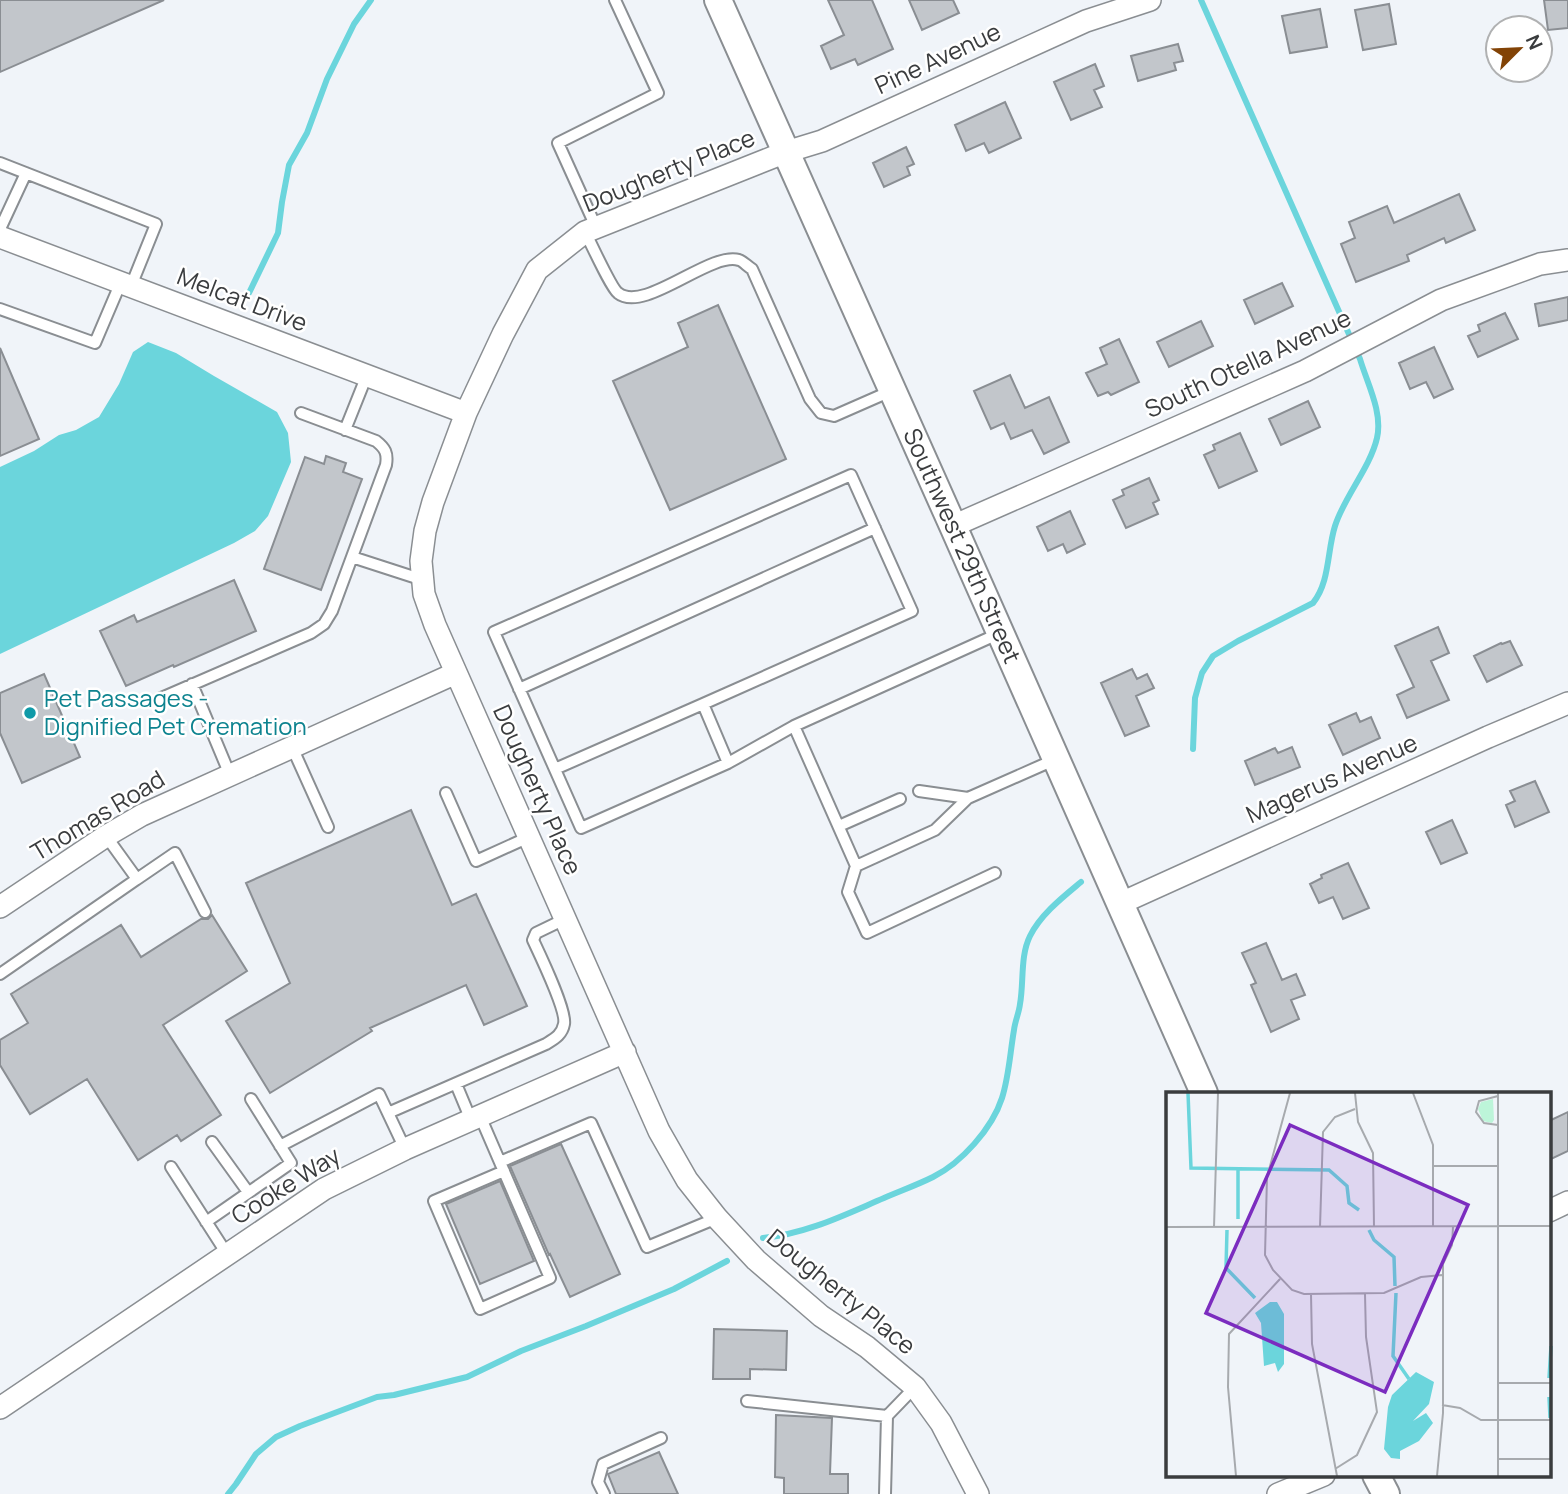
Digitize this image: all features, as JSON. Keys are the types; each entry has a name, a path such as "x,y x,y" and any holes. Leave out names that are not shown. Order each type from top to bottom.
{"street":[{"name":"Southwest 29th Street","path":"718,0 1204,1092"},
{"name":"Pine Avenue","path":"786,152 822,141 1086,21 1150,0"},
{"name":"Dougherty Place","path":"786,152 591,229 537,270 466,413 433,502 421,561 425,594 435,625 659,1130 687,1180 717,1219 756,1260 821,1316 867,1348 915,1387 941,1423 978,1494"},
{"name":"Melcat Drive","path":"0,237 466,413"},
{"name":"South Otella Avenue","path":"953,526 1292,377 1441,300 1539,264 1568,260"},
{"name":"Thomas Road","path":"0,907 106,836 149,811 456,673"},
{"name":"Magerus Avenue","path":"1119,904 1568,703"},
{"name":"Cooke Way","path":"0,1408 324,1189 405,1149 625,1052"},
{"path":"1550,1211 1568,1202"},
{"path":"1278,1494 1322,1476"},
{"path":"1377,1476 1386,1494"}],"lane":[{"path":"615,0 658,93 558,143 616,293 628,299 644,296 723,260 739,260 751,269 810,399 821,413 834,416 893,391"},
{"path":"0,163 156,225 95,343 0,309"},
{"path":"0,229 26,173"},
{"path":"345,430 367,375"},
{"path":"159,699 311,633 324,624 332,611 387,456 386,451 376,441 301,413"},
{"path":"555,769 912,611 851,475 494,632 581,828 728,763 794,726 1000,633"},
{"path":"519,689 875,528"},
{"path":"352,557 423,580"},
{"path":"192,684 230,775"},
{"path":"703,704 728,763"},
{"path":"794,726 856,866 848,892 867,933 995,873"},
{"path":"292,747 328,827"},
{"path":"856,866 935,830 968,798 1056,759"},
{"path":"919,791 968,798"},
{"path":"446,793 476,861 529,837"},
{"path":"839,826 900,799"},
{"path":"106,836 136,878"},
{"path":"0,974 175,853 205,912"},
{"path":"388,1113 546,1044 558,1036 565,1023 562,1010 533,940 536,933 565,919"},
{"path":"456,1084 502,1166 551,1278 480,1308 434,1201 502,1166 591,1123 647,1247 717,1219"},
{"path":"280,1146 379,1094 405,1149"},
{"path":"206,1222 291,1163 251,1099"},
{"path":"212,1142 248,1192"},
{"path":"171,1167 227,1254"},
{"path":"885,1494 887,1416 915,1387"},
{"path":"747,1401 887,1416"},
{"path":"604,1494 598,1482 603,1464 661,1438"}],"water":[{"path":"148,342 176,353 277,412 288,433 291,462 268,516 255,531 234,543 0,654 0,467 99,417 119,384 133,352"}],"building":[{"path":"0,0 164,0 0,72"},
{"path":"828,0 872,0 893,49 858,65 855,59 831,69 821,46 844,35"},
{"path":"909,0 953,0 959,13 922,30"},
{"path":"1544,0 1568,0 1568,28 1554,29 1554,14 1546,14"},
{"path":"1389,4 1396,44 1363,50 1355,10"},
{"path":"1320,9 1327,47 1290,53 1282,16"},
{"path":"1178,44 1183,61 1174,63 1176,70 1138,81 1131,56"},
{"path":"1095,64 1104,86 1094,90 1102,107 1071,120 1054,82"},
{"path":"1005,102 1021,138 989,153 984,143 966,151 955,125"},
{"path":"906,147 914,164 907,167 910,175 884,187 873,163"},
{"path":"1459,194 1475,230 1446,243 1444,238 1407,255 1409,261 1356,282 1341,244 1355,238 1349,222 1387,206 1394,223"},
{"path":"1282,283 1293,306 1255,324 1244,300"},
{"path":"1568,297 1568,320 1539,326 1535,304"},
{"path":"718,305 786,459 670,510 613,381 688,347 678,323"},
{"path":"1505,313 1518,339 1478,357 1468,336 1480,331 1478,325"},
{"path":"1201,321 1213,346 1169,367 1157,342"},
{"path":"1119,339 1139,382 1111,395 1108,392 1098,396 1086,373 1107,364 1100,348"},
{"path":"1434,347 1453,389 1434,398 1426,382 1410,389 1399,363"},
{"path":"0,348 39,439 0,456"},
{"path":"1010,375 1025,408 1049,397 1069,442 1044,454 1032,430 1011,439 1004,423 991,429 974,391"},
{"path":"1308,401 1320,427 1281,445 1269,419"},
{"path":"1240,433 1257,471 1219,488 1204,455 1215,450 1213,445"},
{"path":"326,456 346,463 343,472 362,479 321,590 264,569 305,457 324,464"},
{"path":"1149,478 1159,500 1153,503 1158,514 1126,528 1113,500 1124,495 1122,490"},
{"path":"1070,511 1085,544 1067,553 1063,544 1048,551 1037,527"},
{"path":"234,580 256,631 126,686 100,631 134,615 137,622"},
{"path":"1438,627 1449,653 1431,661 1449,700 1407,718 1397,695 1414,687 1395,646"},
{"path":"1510,641 1522,665 1487,682 1474,656"},
{"path":"1132,669 1137,679 1147,674 1154,688 1136,696 1149,726 1125,736 1101,683"},
{"name":"Pet Passages - Dignified Pet Cremation","path":"44,674 80,757 22,783 0,733 0,693"},
{"path":"1356,713 1360,722 1371,717 1380,738 1343,755 1329,725"},
{"path":"1292,747 1300,767 1255,785 1245,761 1275,748 1278,753"},
{"path":"1535,781 1549,812 1515,827 1506,805 1515,801 1510,791"},
{"path":"411,810 452,905 476,894 527,1006 484,1025 466,985 370,1028 372,1031 270,1093 226,1021 290,983 246,883"},
{"path":"1452,820 1467,853 1441,864 1426,832"},
{"path":"1348,863 1369,908 1343,919 1333,897 1319,903 1310,884 1322,878 1321,875"},
{"path":"212,915 247,971 163,1025 221,1115 181,1141 177,1135 138,1160 87,1079 30,1114 0,1065 0,1040 28,1023 11,994 121,925 141,957 201,919 208,919"},
{"path":"1266,943 1282,980 1296,974 1305,995 1291,1000 1299,1019 1271,1032 1251,985 1256,983 1242,953"},
{"path":"1568,1112 1568,1151 1550,1160 1550,1121"},
{"path":"561,1144 620,1274 570,1297 510,1166"},
{"path":"500,1181 534,1261 480,1284 446,1204"},
{"path":"714,1329 787,1331 786,1370 750,1369 750,1379 713,1379"},
{"path":"776,1415 832,1418 830,1474 848,1474 848,1494 784,1494 784,1478 775,1477"},
{"path":"659,1452 678,1494 616,1494 608,1474"}],"waterway":[{"path":"249,293 278,233 289,165 307,133 327,79 354,24 371,0"},
{"path":"1193,749 1195,698 1202,673 1213,656 1313,603 1318,595 1325,576 1335,526 1374,449 1378,428 1376,408 1360,359 1201,0"},
{"path":"763,1238 825,1223 921,1183 944,1171 974,1144 991,1121 1002,1098 1020,1004 1025,952 1030,936 1046,913 1081,882"},
{"path":"228,1494 256,1454 276,1437 377,1397 467,1377 521,1351 674,1289 727,1261"}],"place":[{"name":"Pet Passages - Dignified Pet Cremation","path":"30,713"}]}
